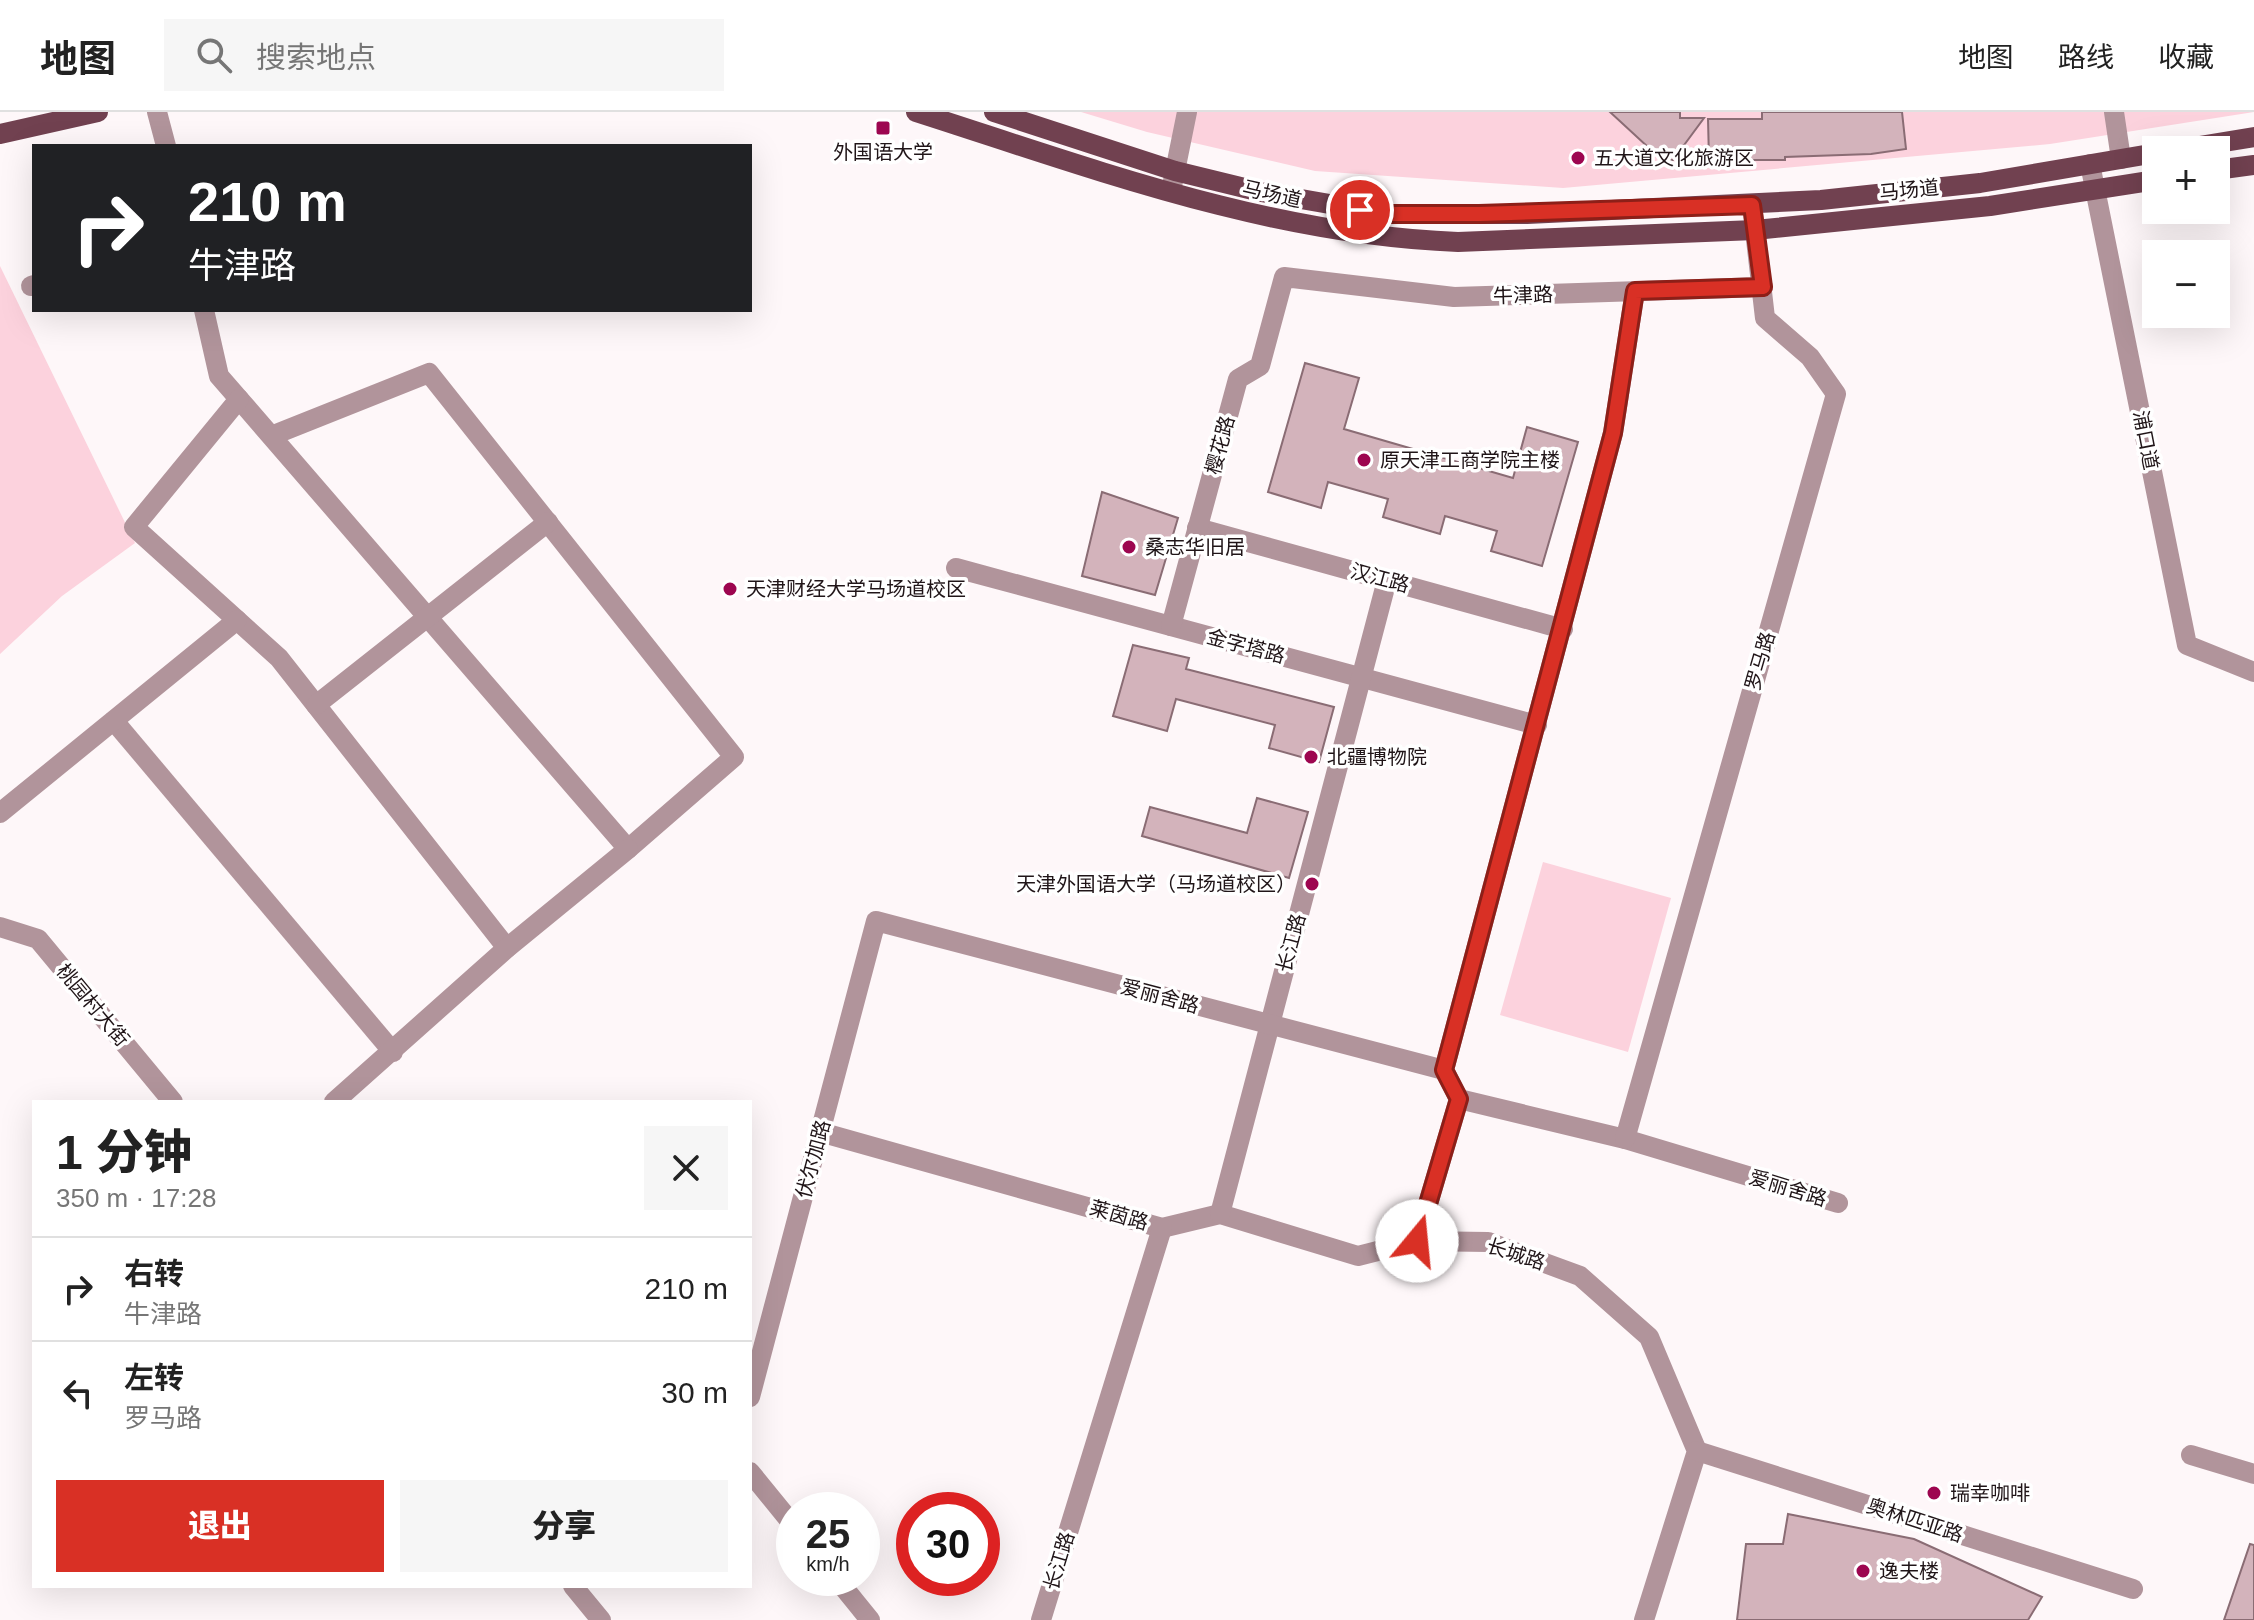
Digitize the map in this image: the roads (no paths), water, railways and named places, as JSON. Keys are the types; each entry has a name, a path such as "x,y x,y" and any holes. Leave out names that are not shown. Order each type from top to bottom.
{"main road":[{"path":"0,134 98,112"},
{"name":"马场道","path":"916,112 1171,194 1284,222 1412,241 1458,242 1755,230 1990,206 2142,182"},
{"name":"马场道","path":"994,112 1175,171 1261,192 1387,214 1527,214 1752,205 1912,192 2142,155"},
{"path":"2230,141 2254,137"},
{"path":"2230,168 2254,165"}],"street":[{"path":"157,112 165,144"},
{"path":"1171,194 1187,112"},
{"path":"2114,112 2121,159"},
{"name":"浦口道","path":"2090,164 2187,645 2254,672"},
{"name":"罗马路","path":"1625,1139 1836,394 1810,357 1765,318 1752,205"},
{"name":"牛津路","path":"1284,277 1454,297 1763,287"},
{"name":"樱花路","path":"1171,626 1238,379 1260,366 1284,277"},
{"path":"1220,1214 1358,1256 1417,1241 1459,1099 1444,1070 1613,433 1635,291"},
{"path":"204,312 219,376 628,849"},
{"path":"271,436 429,373 734,757 507,948 336,1100"},
{"path":"239,399 134,527 279,658 507,948"},
{"path":"316,705 548,522"},
{"name":"汉江路","path":"1197,528 1563,629"},
{"name":"金字塔路","path":"956,568 1537,725"},
{"name":"长江路","path":"1220,1214 1387,580"},
{"path":"0,813 237,620"},
{"path":"114,721 393,1052"},
{"name":"爱丽舍路","path":"876,921 1444,1070"},
{"name":"伏尔加路","path":"752,1389 876,921"},
{"name":"桃园村大街","path":"0,927 38,939 171,1100"},
{"name":"爱丽舍路","path":"1459,1099 1625,1139 1838,1203"},
{"name":"莱茵路","path":"820,1132 1162,1228 1220,1214"},
{"name":"长江路","path":"1041,1620 1162,1228"},
{"name":"长城路","path":"1417,1241 1488,1242 1580,1276 1649,1337 1697,1451"},
{"path":"1644,1620 1697,1451"},
{"name":"奥林匹亚路","path":"1697,1451 2133,1589"},
{"path":"2191,1455 2254,1474"},
{"path":"752,1474 776,1504"},
{"path":"575,1588 601,1620"},
{"path":"851,1596 870,1620"}],"place":[{"name":"外国语大学","path":"883,128"},
{"name":"五大道文化旅游区","path":"1578,158"},
{"name":"原天津工商学院主楼","path":"1364,460"},
{"name":"桑志华旧居","path":"1129,547"},
{"name":"天津财经大学马场道校区","path":"730,589"},
{"name":"北疆博物院","path":"1311,757"},
{"name":"天津外国语大学（马场道校区）","path":"1312,884"},
{"name":"瑞幸咖啡","path":"1934,1493"},
{"name":"逸夫楼","path":"1863,1571"}]}
